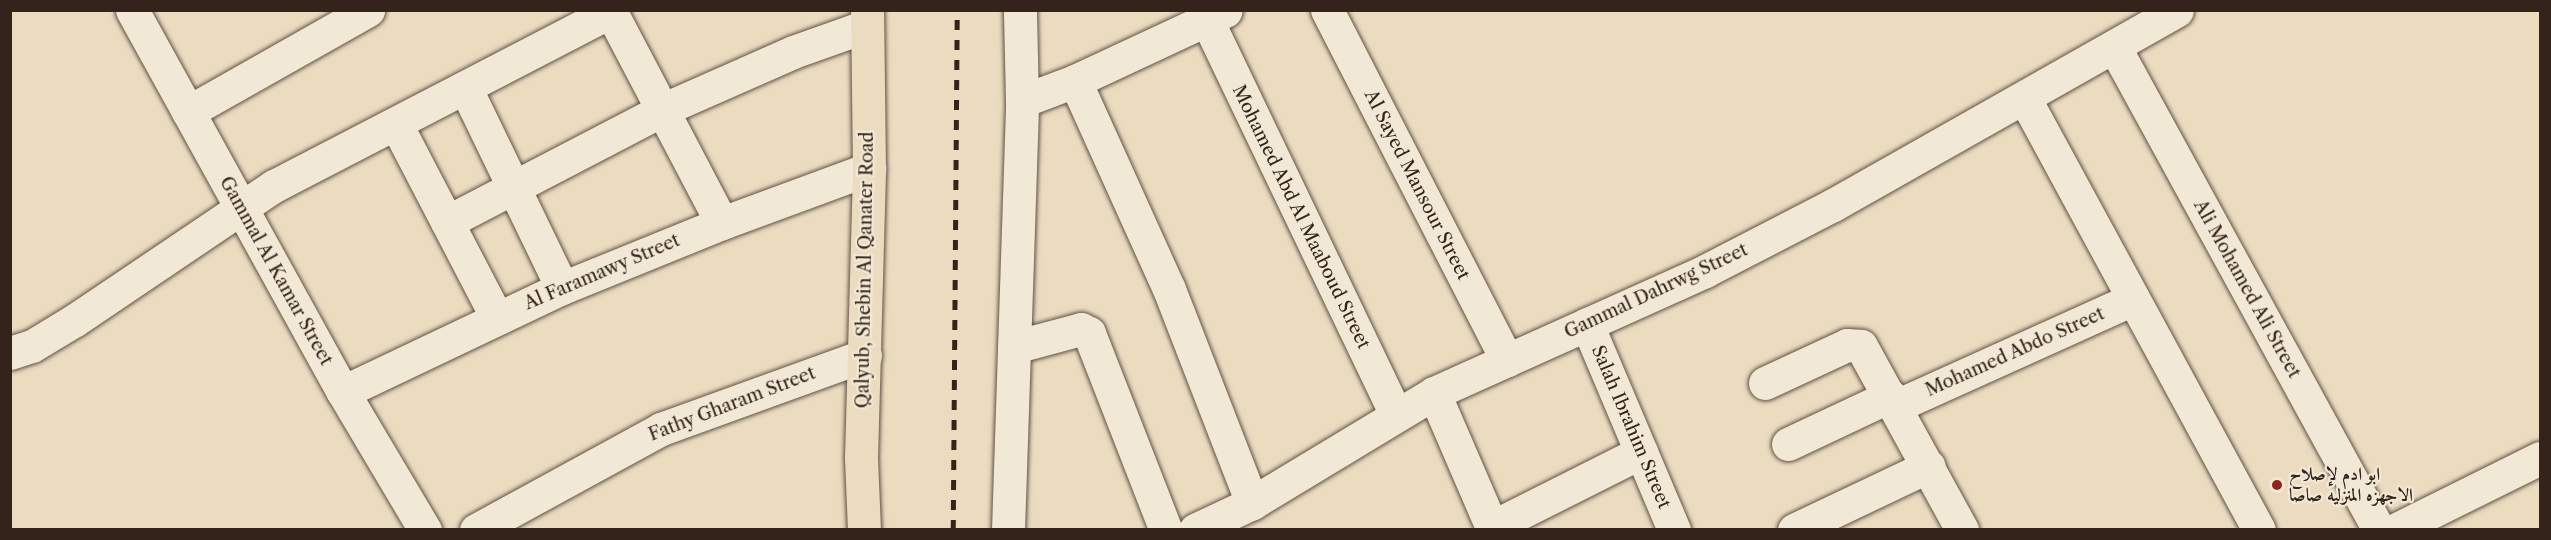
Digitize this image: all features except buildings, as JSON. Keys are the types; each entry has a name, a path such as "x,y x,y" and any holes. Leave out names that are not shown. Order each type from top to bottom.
{"main road":[{"name":"Qalyub, Shebin Al Qanater Road","path":"864,530 861,458 869,169 866,18"}],"street":[{"name":"Gammal Al Kamar Street","path":"132,10 343,392 425,530"},
{"path":"188,112 368,10"},
{"path":"1008,530 1022,101 1020,10"},
{"name":"Al Sayed Mansour Street","path":"1327,10 1507,360"},
{"name":"Gammal Dahrwg Street","path":"1195,530 1252,502 1434,393 1734,256 2025,99 2177,10"},
{"path":"10,353 32,346 144,276 240,206 354,143 466,89 612,11 722,223"},
{"path":"1022,101 1075,81 1217,15"},
{"name":"Mohamed Abd Al Maaboud Street","path":"1217,15 1396,414"},
{"path":"447,222 664,109 866,18"},
{"name":"Ali Mohamed Ali Street","path":"2115,48 2379,530"},
{"path":"1075,81 1169,289 1252,502"},
{"path":"466,89 562,288"},
{"path":"2025,99 2259,530"},
{"path":"396,124 497,318"},
{"name":"Al Faramawy Street","path":"343,392 562,288 722,223 869,169"},
{"name":"Mohamed Abdo Street","path":"1788,444 2133,299"},
{"name":"Salah Ibrahim Street","path":"1587,324 1674,530"},
{"path":"1014,347 1081,329 1089,333 1166,530"},
{"path":"1765,383 1855,344 1866,352 1962,530"},
{"name":"Fathy Gharam Street","path":"476,530 661,429 865,355"},
{"path":"1434,393 1493,528 1641,452"},
{"path":"2395,530 2541,458"},
{"path":"1794,530 1929,466"}],"railway":[{"path":"953,530 957,10"}],"place":[{"name":"ابو ادم لإصلاح الاجهزه المنزليه صاصا","path":"2277,485"}]}
